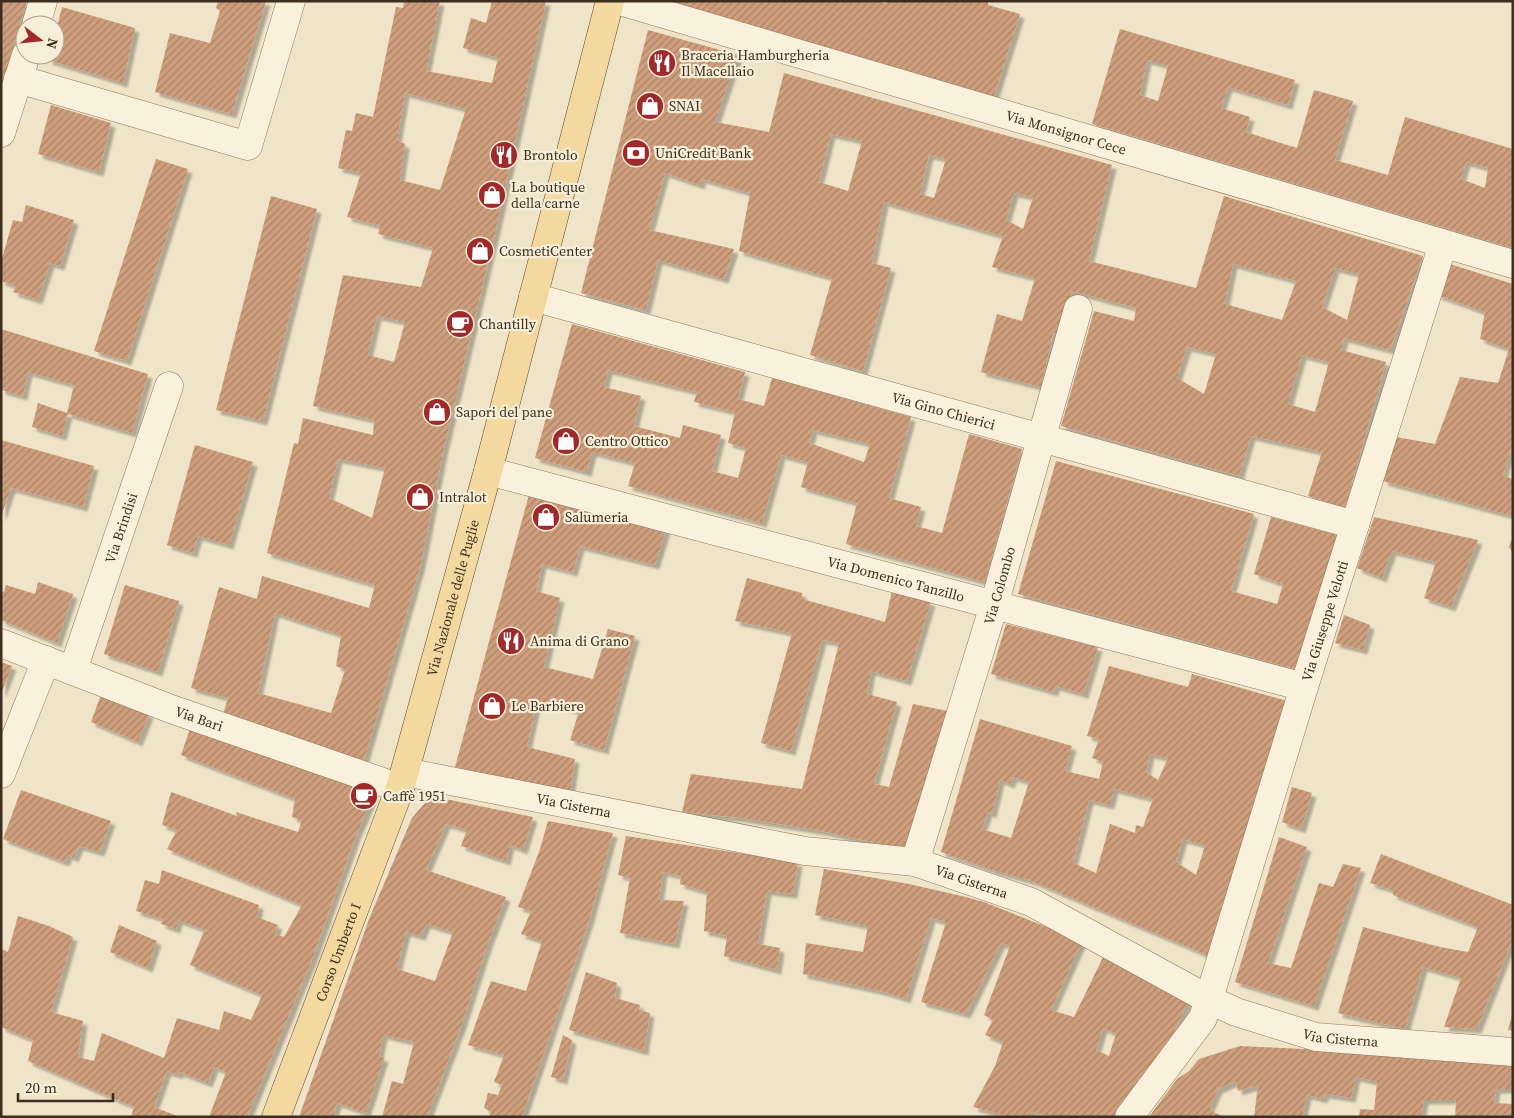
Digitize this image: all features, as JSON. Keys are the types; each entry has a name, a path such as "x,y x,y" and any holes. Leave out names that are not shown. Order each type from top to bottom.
{"main road":[{"name":"Via Nazionale delle Puglie","path":"403,780 488,471 610,1"},
{"name":"Corso Umberto I","path":"276,1117 403,780"}],"street":[{"path":"39,15 43,1"},
{"path":"1,133 22,67 248,146 291,1"},
{"name":"Via Monsignor Cece","path":"620,1 1513,264"},
{"name":"Via Giuseppe Velotti","path":"1129,1117 1203,1018 1210,1000 1304,687 1444,244"},
{"name":"Via Gino Chierici","path":"533,297 1355,525"},
{"name":"Via Colombo","path":"915,862 994,605 1078,309"},
{"name":"Via Brindisi","path":"73,670 169,386"},
{"name":"Via Domenico Tanzillo","path":"488,471 1304,687"},
{"name":"Via Bari","path":"1,643 170,709 403,780"},
{"path":"1,774 46,660"},
{"name":"Via Cisterna","path":"403,780 805,851 915,862 1031,902 1210,1000 1236,1012 1316,1037 1513,1052"}],"building":[{"path":"1,1 27,1 23,15 15,15 15,41 1,85"},
{"path":"218,1 266,1 232,114 155,92 170,33 210,43 220,11 216,8"},
{"path":"404,1 440,1 426,71 492,83 498,58 463,48 471,18 486,23 492,1 546,1 496,229 443,452 421,564 363,764 222,718 228,698 191,688 219,587 257,599 262,576 369,608 375,585 267,553 294,443 298,444 303,418 373,435 374,420 313,406 343,275 421,287 433,248 378,234 380,226 347,217 361,173 338,168 346,130 352,131 356,113 373,117 396,7 403,8","holes":["405,93 466,109 440,190 400,180 405,144 397,140","377,316 405,322 394,362 368,355","338,459 385,468 372,518 329,498","275,613 341,635 336,666 345,670 331,713 258,693"]},
{"path":"878,1 886,4 887,1 988,1 988,5 1020,14 993,100 670,2"},
{"path":"62,7 135,28 123,83 64,65 65,15 60,15"},
{"path":"1120,29 1295,80 1288,105 1228,87 1221,108 1250,117 1246,132 1297,148 1314,90 1353,101 1335,160 1388,175 1405,117 1513,149 1513,248 1092,124","holes":["1147,60 1168,66 1158,101 1140,95","1466,162 1488,168 1485,188 1461,179"]},
{"path":"648,30 738,55 715,122 769,132 784,73 1112,165 1089,261 1196,288 1224,196 1423,256 1390,350 1344,338 1341,350 1386,362 1345,508 1308,496 1322,452 1251,436 1239,476 1061,426 1094,311 1134,321 1136,308 1072,291 1059,335 1053,333 1041,387 981,372 997,314 1022,321 1035,278 992,267 1003,236 884,202 872,263 891,268 863,371 810,355 832,278 739,251 750,193 702,179 700,185 665,173 649,230 734,249 724,279 658,260 646,310 581,293","holes":["831,134 862,141 848,191 819,182","929,155 946,159 934,198 920,194","1014,193 1033,197 1023,229 1006,220","1233,264 1296,281 1282,320 1225,304","1335,268 1359,274 1347,320 1322,307","1187,347 1216,354 1204,394 1177,378","1302,355 1329,362 1315,412 1288,404"]},
{"path":"51,105 111,123 99,172 38,154"},
{"path":"156,159 188,169 127,361 94,351"},
{"path":"271,196 317,209 263,421 216,410"},
{"path":"26,205 74,220 60,266 50,263 38,300 13,292 16,286 1,281 1,262 13,220 22,222"},
{"path":"1450,264 1513,284 1513,441 1503,476 1513,479 1513,516 1383,481 1396,437 1435,444 1460,377 1498,383 1509,349 1480,339 1485,312 1437,295"},
{"path":"572,324 745,372 738,399 764,406 772,378 911,417 889,498 921,507 916,526 942,533 969,434 1022,449 985,582 846,544 857,503 801,487 808,462 781,455 762,523 628,486 635,463 592,452 587,472 535,458","holes":["608,370 697,392 694,402 735,412 728,443 746,448 738,478 712,471 721,435 683,425 680,438 634,426 641,396 604,387","813,430 870,444 864,462 809,443"]},
{"path":"1,329 148,374 132,433 68,414 62,436 32,427 38,403 67,413 74,385 28,372 23,396 1,390"},
{"path":"1,440 94,466 83,507 11,488 1,517"},
{"path":"195,445 253,462 229,545 198,536 193,553 167,545"},
{"path":"1056,461 1254,514 1231,591 1277,604 1283,584 1254,574 1271,517 1337,535 1296,669 1018,594"},
{"path":"530,491 666,529 655,565 580,546 573,572 542,564 536,591 560,598 544,667 593,679 608,629 635,636 604,750 570,740 579,711 537,701 527,747 575,759 570,793 455,767"},
{"path":"1374,517 1478,540 1451,607 1424,598 1436,562 1392,551 1382,578 1357,568"},
{"path":"1513,536 1513,554 1509,547"},
{"path":"747,578 802,593 802,599 885,622 892,591 931,602 907,681 871,671 867,694 897,702 874,784 889,787 913,704 948,711 907,850 822,831 741,818 682,812 691,774 802,789 839,643 822,640 791,751 761,743 792,633 735,621"},
{"path":"38,582 73,594 57,643 1,620 1,591 4,592 6,585 35,594"},
{"path":"125,585 179,601 158,672 104,654"},
{"path":"1344,615 1370,625 1363,650 1335,643"},
{"path":"1006,624 1098,647 1084,694 1055,686 1054,692 991,674"},
{"path":"1,662 12,666 1,694"},
{"path":"1109,666 1188,687 1192,674 1287,701 1207,955 1032,881 992,870 941,852 980,719 1072,746 1065,771 1099,779 1103,762 1092,758 1099,739 1087,736","holes":["1150,754 1168,758 1158,780 1146,772","1013,777 1029,782 1011,838 982,829 988,812 992,814 1000,780 1010,784","1114,789 1153,799 1143,827 1136,825 1135,833 1110,824 1096,873 1073,863 1089,800 1110,805","1183,839 1205,845 1196,875 1176,862"]},
{"path":"102,692 149,714 138,742 91,722"},
{"path":"191,726 375,791 357,833 313,957 247,1117 209,1117 226,1072 214,1067 208,1083 179,1072 178,1075 167,1071 154,1107 180,1117 131,1117 134,1107 28,1061 33,1040 1,1027 1,949 8,952 18,916 49,926 73,937 51,1012 83,1021 78,1057 94,1061 102,1033 164,1058 177,1018 219,1030 224,1011 251,1020 262,995 190,965 204,931 210,932 178,920 176,929 161,924 163,919 136,911 145,880 159,884 162,870 259,905 257,917 278,925 275,934 284,937 302,905 167,849 177,830 162,825 171,792 237,816 236,812 298,832 302,820 292,817 295,799 181,755"},
{"path":"1292,787 1312,793 1301,829 1282,822"},
{"path":"21,790 111,821 100,852 79,846 74,858 68,855 65,862 3,839"},
{"path":"431,796 533,817 523,850 510,845 506,861 461,846 467,830 446,824 426,870 506,897 487,946 462,1024 427,1117 382,1117 392,1081 403,1084 414,1042 383,1035 379,1056 384,1058 366,1113 337,1103 333,1117 299,1117 369,919 412,818","holes":["426,924 453,932 435,981 397,969 406,932 421,936"]},
{"path":"548,821 613,833 589,921 522,1117 489,1117 491,1112 484,1108 488,1093 498,1095 502,1085 494,1082 504,1055 468,1045 491,981 526,991 542,941 521,934 531,911 518,907 540,849"},
{"path":"626,836 798,862 793,894 767,891 758,944 780,948 777,970 724,956 727,936 704,931 707,892 680,884 681,876 663,872 659,900 684,901 675,944 620,933 630,878 618,875"},
{"path":"1279,837 1307,847 1268,963 1291,968 1319,883 1333,887 1343,864 1361,868 1314,1006 1235,982"},
{"path":"1381,854 1513,905 1513,938 1477,1029 1444,1027 1461,978 1423,967 1405,1029 1338,1013 1363,927 1440,947 1468,952 1478,927 1393,895 1393,890 1370,883"},
{"path":"824,869 909,884 984,902 1082,941 1051,1010 1074,1017 1106,951 1191,995 1167,1047 1123,1101 1114,1117 1048,1117 1032,1111 1030,1117 1002,1117 1003,1115 973,1107 995,1066 1003,1042 985,1035 993,1020 984,1015 1010,946 1001,943 966,1014 921,1002 946,922 931,918 906,999 885,992 803,974 806,943 863,952 868,926 815,915","holes":["1103,1028 1116,1034 1109,1056 1096,1050"]},
{"path":"119,925 157,941 148,968 110,952"},
{"path":"586,972 617,983 615,998 640,1005 639,1010 650,1013 644,1051 569,1030"},
{"path":"1512,1015 1513,1031 1508,1030"},
{"path":"563,1035 572,1040 563,1080 551,1077"},
{"path":"1240,1046 1513,1059 1513,1089 1496,1089 1494,1103 1513,1104 1513,1117 1455,1117 1456,1100 1424,1100 1421,1117 1359,1117 1360,1109 1374,1110 1377,1082 1356,1077 1351,1098 1325,1094 1323,1099 1307,1095 1302,1117 1254,1117 1258,1085 1238,1091 1236,1081 1218,1089 1210,1107 1213,1112 1225,1117 1149,1117 1177,1079 1189,1071 1199,1059"}],"place":[{"name":"Braceria Hamburgheria Il Macellaio","path":"662,63"},
{"name":"SNAI","path":"650,106"},
{"name":"UniCredit Bank","path":"636,153"},
{"name":"Brontolo","path":"504,155"},
{"name":"La boutique della carne","path":"492,195"},
{"name":"CosmetiCenter","path":"480,251"},
{"name":"Chantilly","path":"460,324"},
{"name":"Sapori del pane","path":"437,412"},
{"name":"Centro Ottico","path":"566,441"},
{"name":"Intralot","path":"420,497"},
{"name":"Salumeria","path":"546,517"},
{"name":"Anima di Grano","path":"511,641"},
{"name":"Le Barbiere","path":"492,706"},
{"name":"Caffè 1951","path":"364,796"}]}
